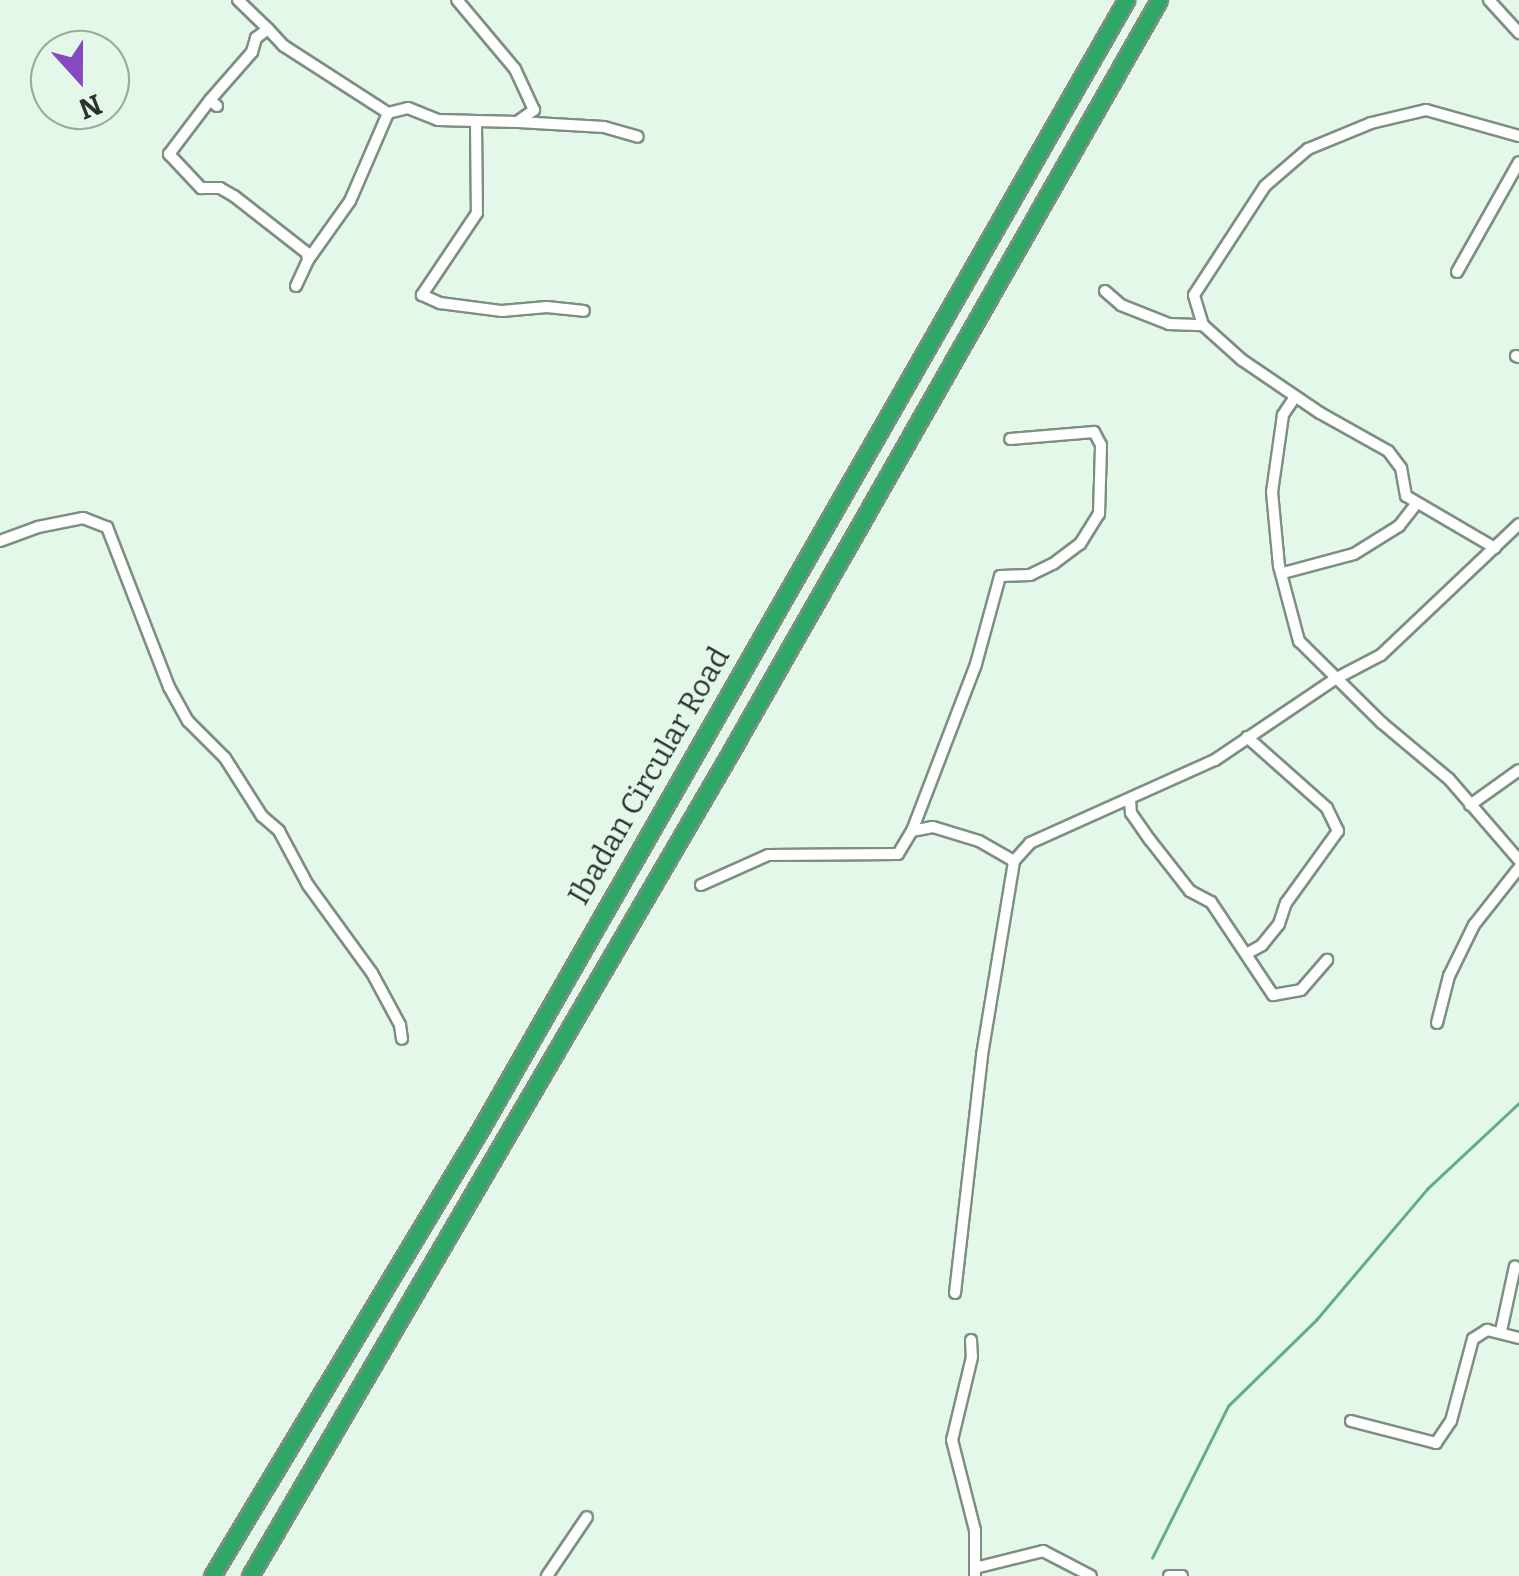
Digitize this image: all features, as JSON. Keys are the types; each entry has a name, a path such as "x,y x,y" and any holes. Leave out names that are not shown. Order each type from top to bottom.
{"highway":[{"name":"Ibadan Circular Road","path":"212,1576 480,1130 1126,0"},
{"name":"Ibadan Circular Road","path":"250,1576 730,755 1159,0"}],"street":[{"path":"238,0 284,46 388,113 408,108 438,120 604,127 638,137"},
{"path":"457,0 515,69 534,110 517,122"},
{"path":"1489,0 1519,33"},
{"path":"268,30 256,38 252,52 214,103 169,154 201,188 220,188 234,196 306,252 308,260"},
{"path":"1495,548 1406,496 1401,468 1388,451 1295,397 1242,360 1202,325 1194,295 1265,186 1308,150 1371,123 1426,110 1519,136"},
{"path":"296,286 308,260 350,201 388,113"},
{"path":"476,123 477,213 422,295 440,303 502,311 547,307 584,312"},
{"path":"1457,272 1519,162"},
{"path":"1105,290 1121,305 1169,324 1202,325"},
{"path":"1295,397 1283,415 1272,492 1273,528 1299,641 1334,679 1449,779 1519,860"},
{"path":"700,885 768,855 898,854 912,831 976,664 1000,576 1030,575 1053,564 1080,544 1099,514 1100,445 1094,432 1010,440"},
{"path":"1283,573 1354,554 1399,526 1417,503"},
{"path":"0,541 38,527 83,518 107,527 169,687 188,721 225,758 262,816 279,832 308,885 372,973 400,1025 402,1039"},
{"path":"954,1293 982,1055 1014,861 1030,843 1215,760 1334,679 1381,655 1519,524"},
{"path":"1246,954 1262,945 1280,924 1286,903 1338,831 1327,808 1248,737"},
{"path":"1470,805 1519,770"},
{"path":"1130,800 1131,813 1174,872 1190,892 1211,902 1273,995 1281,997 1301,990 1327,960"},
{"path":"912,831 933,827 978,841 1014,861"},
{"path":"1437,1023 1449,976 1474,925 1518,871"},
{"path":"1501,1331 1516,1266"},
{"path":"1351,1420 1419,1440 1442,1440 1474,1339 1487,1330 1519,1338"},
{"path":"971,1340 972,1356 952,1440 974,1530 975,1572 1042,1550 1091,1576"},
{"path":"547,1576 587,1517"},
{"path":"1168,1576 1182,1576"}],"waterway":[{"path":"1152,1558 1228,1406 1316,1320 1427,1189 1519,1103"}]}
